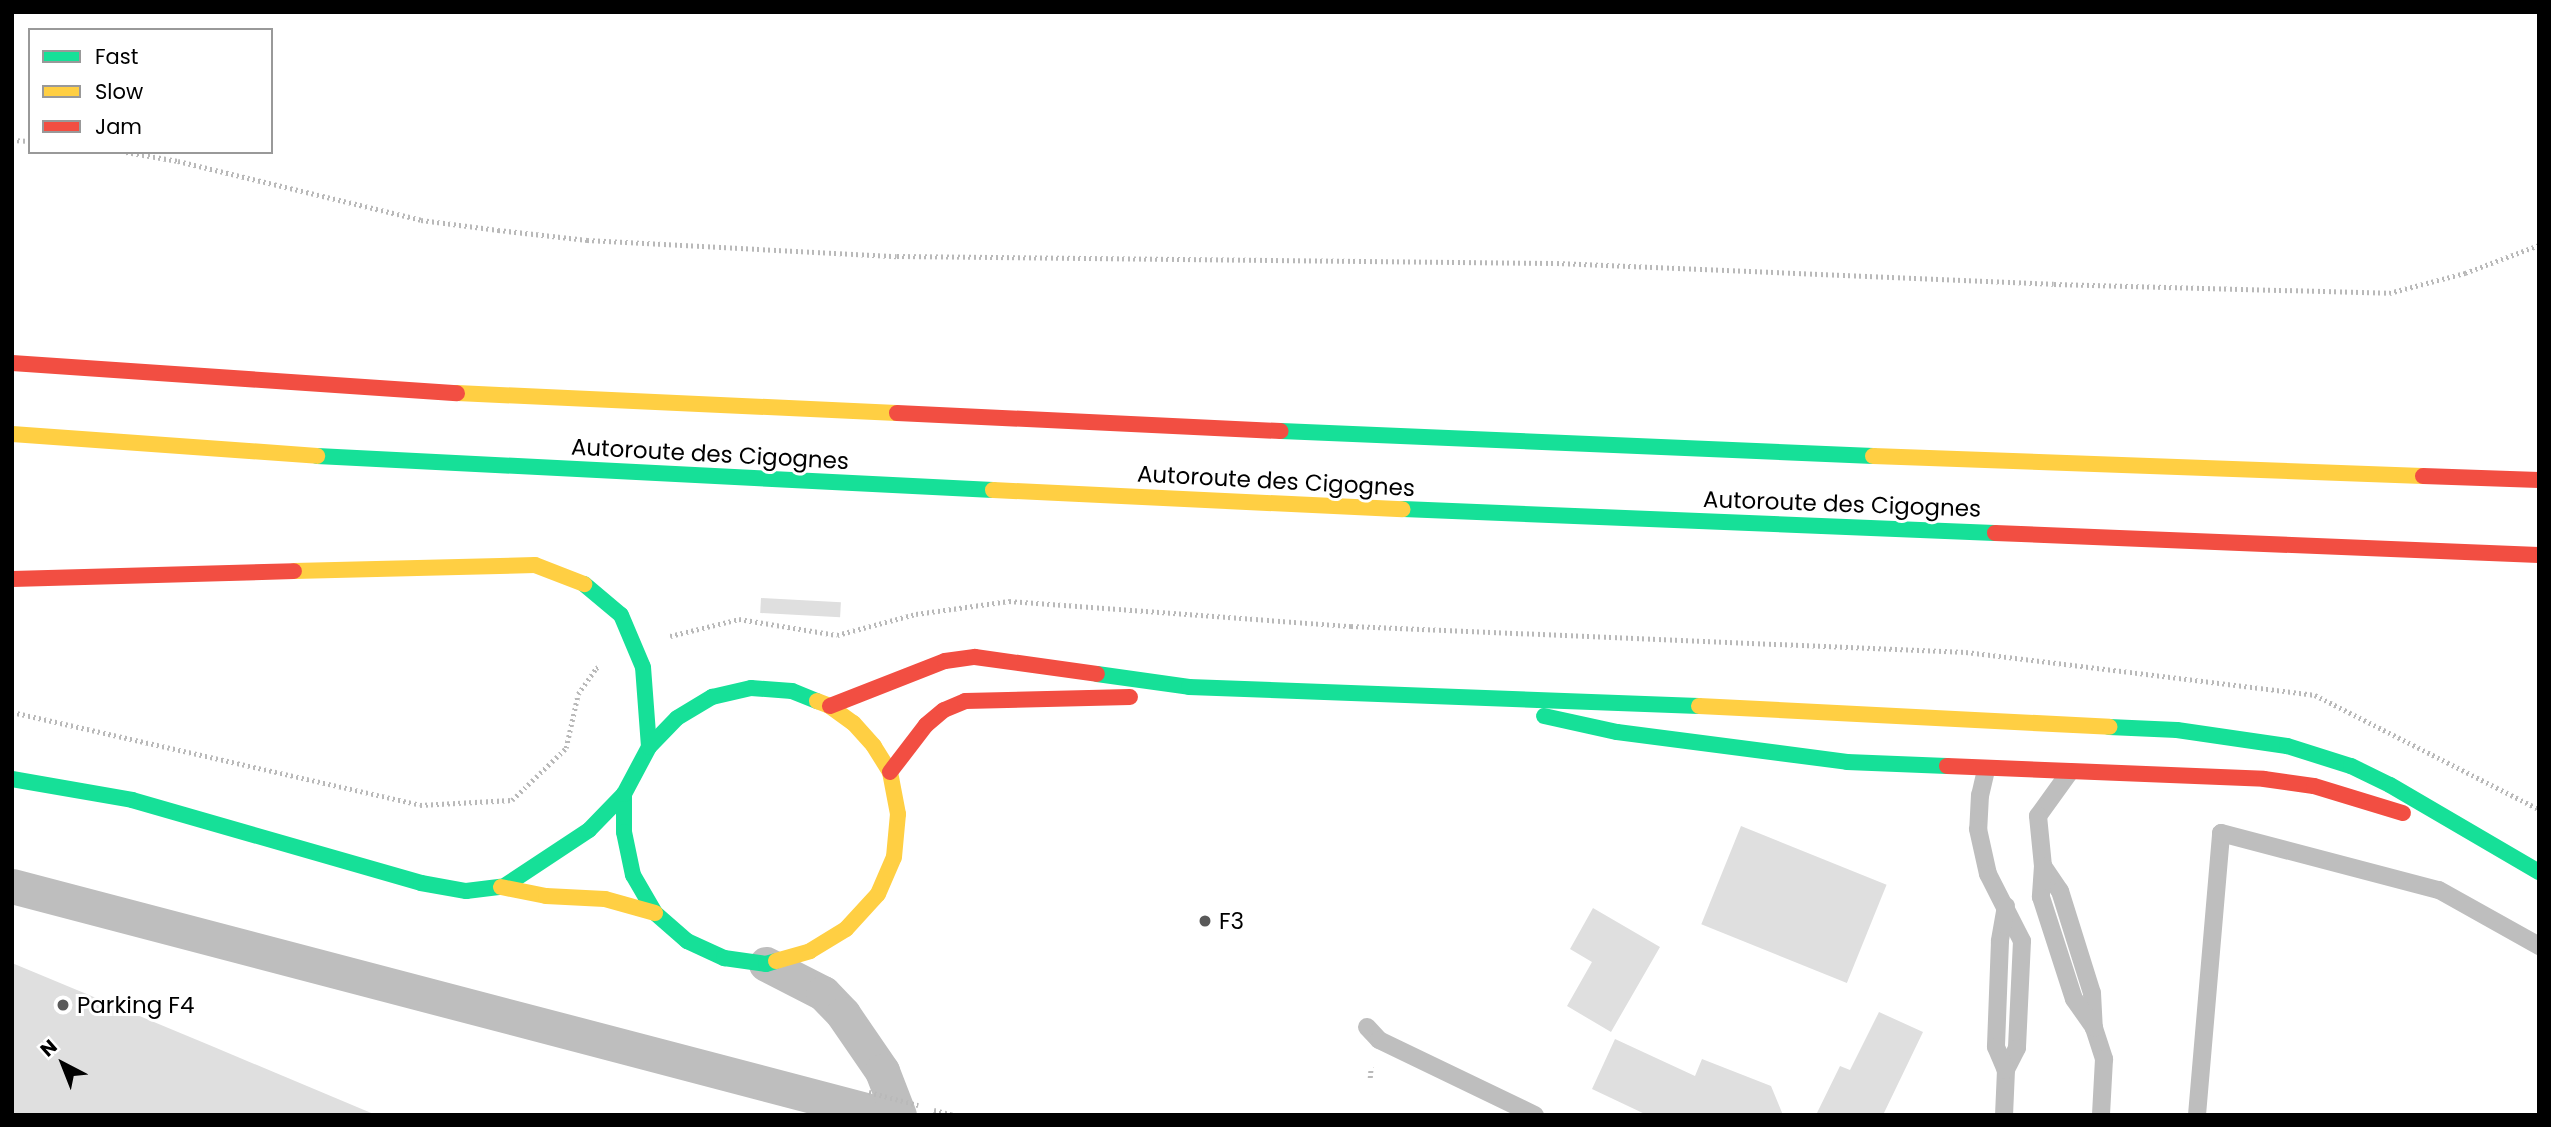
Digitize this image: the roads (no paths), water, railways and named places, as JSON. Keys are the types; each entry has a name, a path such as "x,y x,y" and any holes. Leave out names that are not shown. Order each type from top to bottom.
{"main road":[{"path":"12,363 381,389 1498,442 2539,480"},
{"name":"Autoroute des Cigognes","path":"12,434 379,460 1272,504 2539,555"},
{"path":"2494,477 2539,474"},
{"path":"12,579 535,565 581,581 621,615 643,667 649,747"},
{"path":"830,706 945,661 975,657 1088,675 1189,687 1474,700 1544,698 2199,732 2287,746 2361,771 2539,873"},
{"path":"890,772 926,725 944,710 965,701 1125,698 1189,687"},
{"path":"503,887 589,830 624,794 649,747 677,718 712,697 751,688 792,691 830,706 867,738 890,772 898,814 894,857 878,894 846,929 810,951 766,964 724,958 687,941 655,913 633,875 624,832 624,794"},
{"path":"1474,700 1617,732 1847,762 1986,770 2263,779 2314,786 2472,836"},
{"path":"1986,770 2059,723"},
{"path":"12,779 132,800 421,883 466,891 503,887 546,896 605,899 655,913"}],"street":[{"path":"12,887 882,1106 882,1071 843,1014 822,993 766,964"}],"lane":[{"path":"1986,770 1980,794 1978,829 1988,874 2022,941 2017,1048 2006,1070 2004,1115"},
{"path":"2071,771 2038,816 2043,866 2060,891 2092,993 2094,1028 2104,1059 2101,1115"},
{"path":"2197,1115 2221,832 2439,890 2539,946"},
{"path":"1367,1027 1379,1040 1535,1115"}],"place":[{"name":"F3","path":"1205,921"},
{"name":"Parking F4","path":"63,1005"}]}
